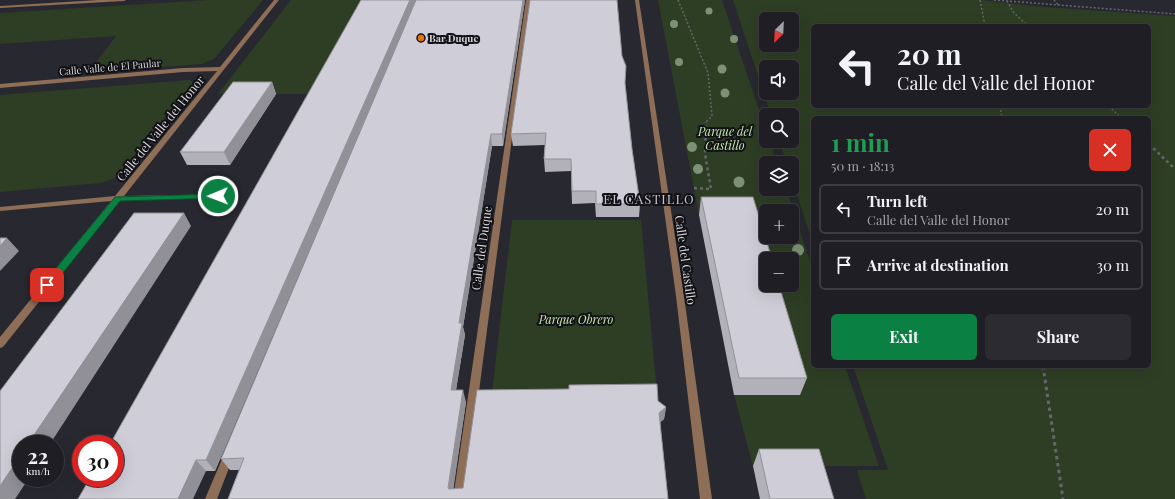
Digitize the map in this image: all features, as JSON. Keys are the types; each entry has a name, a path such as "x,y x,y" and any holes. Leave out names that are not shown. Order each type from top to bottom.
{"street":[{"path":"0,7 124,0"},
{"name":"Calle del Valle del Honor","path":"0,344 277,0"},
{"name":"Calle del Duque","path":"459,499 528,0"},
{"name":"Calle del Castillo","path":"637,0 706,499"},
{"name":"Calle Valle de El Paular","path":"0,86 183,70 222,69"},
{"path":"0,209 118,198 232,196"},
{"path":"211,499 232,448"}],"path":[{"path":"678,0 708,73 712,116 706,123 705,154 711,189 694,188"},
{"path":"980,0 985,24"},
{"path":"994,0 1175,14"},
{"path":"1054,0 1059,6"},
{"path":"1007,1 1014,12 1026,24"},
{"path":"1111,108 1119,116"},
{"path":"1151,146 1175,169"},
{"path":"1043,368 1063,499"}],"green space":[{"path":"208,0 263,0 214,59 201,64 88,73 116,36 0,44 0,13"},
{"path":"291,0 368,0 316,94 218,94"},
{"name":"Parque del Castillo","path":"658,0 722,0 759,109 759,148 772,148 775,156 759,156 759,196 788,196 791,204 759,204 759,244 799,244 799,228 811,264 811,368 846,368 879,466 753,466 734,395 799,395 771,292 799,292 799,252 759,252 759,254 699,215"},
{"path":"733,0 980,0 1044,7 1175,16 1175,499 866,499 857,470 888,470 854,368 1151,368 1151,116 811,116 811,237 797,196 799,196 799,156 784,156 782,148 799,148 799,108 769,108 766,100 799,100 799,60 759,60 759,79"},
{"path":"189,80 194,83 115,178 100,183 0,192 0,95"},
{"name":"Parque Obrero","path":"512,220 641,220 657,393 492,393"}],"building":[{"path":"361,0 410,0 206,460 196,460 178,499 78,499 85,487 124,487 124,435 115,435"},
{"path":"416,0 523,0 502,134 491,134 459,323 462,323 451,390 463,390 448,488 463,488 477,390 569,389 569,385 657,384 658,401 666,407 659,413 668,499 228,499 244,458 221,459"},
{"path":"530,0 617,0 622,56 626,66 625,83 632,149 640,204 596,204 596,191 572,191 571,159 544,159 546,133 511,134"},
{"path":"233,82 272,82 224,152 180,152"},
{"path":"701,197 753,197 759,217 759,244 767,244 770,252 759,252 759,292 781,292 807,378 739,378"},
{"path":"134,213 184,213 34,435 12,435 12,468 0,486 0,391"},
{"path":"0,238 7,238 0,246"},
{"path":"759,449 819,449 834,499 770,499"}],"place":[{"name":"Bar Duque","path":"421,38"}],"district":[{"name":"EL CASTILLO","path":"649,198"}],"route":[{"path":"47,285 118,198 218,196"}]}
